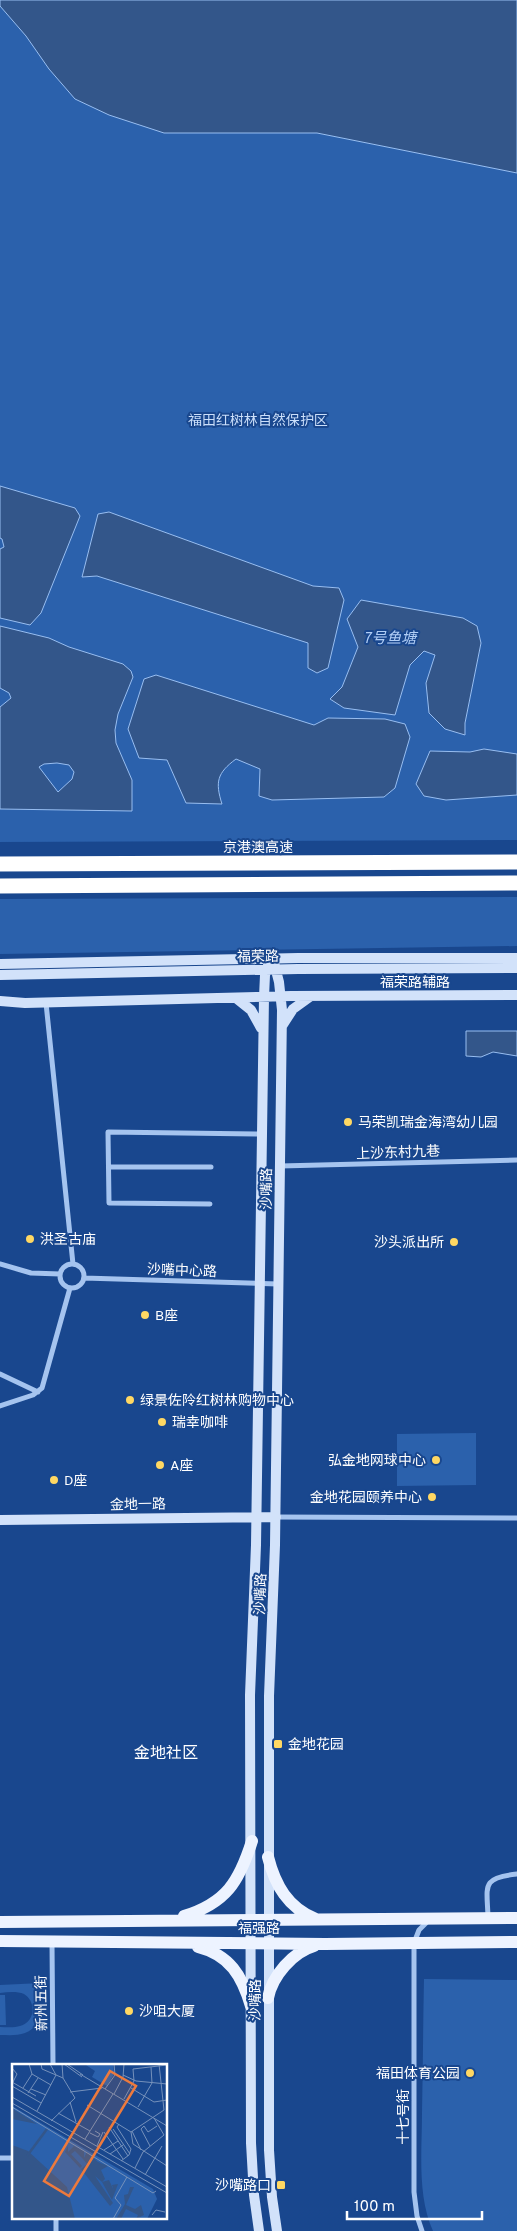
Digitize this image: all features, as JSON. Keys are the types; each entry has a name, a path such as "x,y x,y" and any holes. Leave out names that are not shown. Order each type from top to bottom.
{"highway":[{"name":"京港澳高速","path":"0,864 517,862"},
{"path":"0,886 517,884"}],"main road":[{"path":"167,1921 199,1912 227,1893 244,1864 252,1841"},
{"path":"268,1857 273,1878 281,1892 298,1910 318,1920"},
{"name":"福强路","path":"0,1922 517,1918"},
{"name":"福强路","path":"0,1941 326,1944 517,1942"},
{"path":"171,1942 214,1952 232,1965 243,1981 250,2006"},
{"path":"268,1998 275,1980 293,1958 309,1947 326,1944"}],"street":[{"name":"福荣路","path":"0,964 271,959 517,958"},
{"name":"沙嘴路","path":"271,959 272,969 281,993 282,1030 276,1517 269,1696 268,1857 269,2150 272,2197 277,2231"},
{"name":"福荣路","path":"0,975 272,969 517,968"},
{"name":"沙嘴路","path":"259,2231 252,2158 250,1695 256,1517 264,997 272,969"},
{"path":"281,993 288,976 304,969"},
{"name":"福荣路辅路","path":"0,1001 46,1003 233,998 264,997 281,993 312,996 517,995"},
{"path":"282,1030 285,1020 293,1009 312,996"},
{"path":"233,998 241,1000 251,1010 259,1022 263,1036"},
{"path":"46,1003 73,1264"},
{"path":"210,1204 109,1203 108,1132 262,1134"},
{"name":"上沙东村九巷","path":"280,1166 517,1160"},
{"path":"108,1167 211,1167"},
{"path":"0,1264 31,1274 60,1274"},
{"path":"73,1264 80,1267 84,1278 81,1284 70,1288 63,1285 60,1274 63,1268 73,1264"},
{"name":"沙嘴中心路","path":"84,1278 279,1284"},
{"path":"0,1406 38,1392 44,1383 70,1288"},
{"path":"0,1374 38,1392"},
{"path":"276,1517 517,1518"},
{"name":"金地一路","path":"0,1520 276,1517"},
{"path":"488,1919 487,1888 490,1881 498,1877 517,1874"},
{"path":"414,1943 418,1930 434,1919"},
{"name":"新州五街","path":"52,1941 53,2064"},
{"name":"十七号街","path":"414,1943 414,2192 417,2216 422,2231"},
{"path":"56,2218 56,2231"}],"green space":[{"name":"福田红树林自然保护区","path":"0,0 517,0 517,840 0,842"},
{"path":"517,897 517,946 0,954 0,899"},
{"name":"弘金地网球中心","path":"476,1433 476,1485 397,1486 397,1434"},
{"name":"福田体育公园","path":"424,1979 517,1980 517,2231 433,2231 422,2188"},
{"path":"41,1983 41,1992 35,1992 41,2009 35,2026 22,2034 0,2035 0,2027 15,2027 25,2024 31,2016 32,2007 31,2002 24,1994 15,1992 0,1993 0,1985"},
{"path":"0,1995 5,1995 6,2025 0,2025"}],"water":[{"path":"0,0 517,0 517,173 317,133 164,133 109,115 75,99 0,6"},
{"path":"0,486 75,508 80,516 41,613 30,625 0,618 0,549 4,547 0,538"},
{"path":"109,512 313,586 339,588 344,600 328,668 317,673 308,668 308,643 97,576 82,577 98,514"},
{"name":"7号鱼塘","path":"361,600 463,618 477,626 481,643 465,723 465,735 445,729 429,713 426,683 435,655 424,651 410,665 395,715 344,708 330,699 342,687 358,647 347,619"},
{"path":"0,626 49,638 69,647 123,664 131,671 133,677 118,714 115,730 116,743 132,780 132,811 0,809 0,707 11,698 9,693 0,688","holes":["57,763 69,765 74,772 72,779 58,792 39,767 44,764"]},
{"path":"156,675 314,725 328,718 385,719 405,724 410,737 395,788 384,797 272,800 259,796 260,769 236,759 225,769 219,778 218,784 222,804 186,803 167,760 139,758 128,729 144,679"},
{"path":"484,749 517,754 517,795 446,800 424,796 416,784 430,751 470,752"},
{"path":"466,1031 517,1031 517,1056 493,1052 481,1057 466,1056"}],"place":[{"name":"马荣凯瑞金海湾幼儿园","path":"348,1122"},
{"name":"洪圣古庙","path":"30,1239"},
{"name":"沙头派出所","path":"454,1242"},
{"name":"B座","path":"145,1315"},
{"name":"绿景佐阾红树林购物中心","path":"130,1400"},
{"name":"瑞幸咖啡","path":"162,1422"},
{"name":"弘金地网球中心","path":"436,1460"},
{"name":"A座","path":"160,1465"},
{"name":"D座","path":"54,1480"},
{"name":"金地花园颐养中心","path":"432,1497"},
{"name":"金地花园","path":"278,1744"},
{"name":"沙咀大厦","path":"129,2011"},
{"name":"福田体育公园","path":"470,2073"},
{"name":"沙嘴路口","path":"281,2185"}],"district":[{"name":"金地社区","path":"166,1752"}]}
